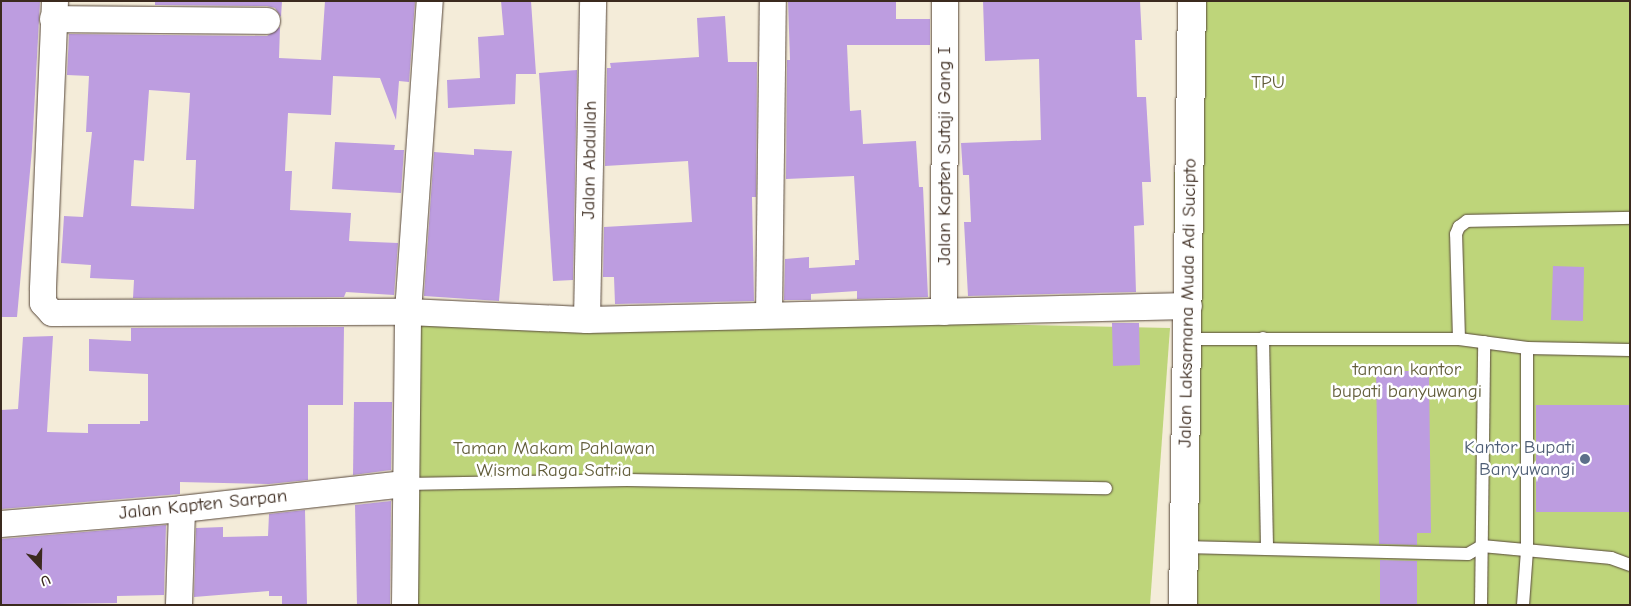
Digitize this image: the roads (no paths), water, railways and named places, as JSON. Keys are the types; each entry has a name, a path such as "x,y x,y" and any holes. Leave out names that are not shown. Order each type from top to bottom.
{"main road":[{"name":"Jalan Laksamana Muda Adi Sucipto","path":"1183,605 1189,306 1192,1"}],"street":[{"path":"405,605 408,312 430,1"},
{"name":"Jalan Abdullah","path":"588,320 592,1"},
{"path":"769,315 773,1"},
{"name":"Jalan Kapten Sutaji Gang I","path":"944,312 945,1"},
{"path":"267,21 54,10 43,290 43,303 52,313 408,312 588,320 1189,306"},
{"name":"Jalan Kapten Sarpan","path":"1,524 182,509 405,484"},
{"path":"180,605 182,509"}],"lane":[{"path":"1459,339 1456,234 1459,227 1467,221 1630,218"},
{"path":"1188,338 1459,339 1527,348 1630,350"},
{"path":"1263,338 1267,548"},
{"path":"1481,605 1484,342"},
{"path":"1523,605 1527,550 1527,348"},
{"path":"405,484 627,480 1106,488"},
{"path":"1184,547 1468,554 1482,546 1611,558 1630,565"}],"place":[{"name":"Kantor Bupati Banyuwangi","path":"1585,459"}],"park label":[{"name":"TPU","path":"1268,83"},
{"name":"taman kantor bupati banyuwangi","path":"1407,381"},
{"name":"Taman Makam Pahlawan Wisma Raga Satria","path":"554,460"}]}
